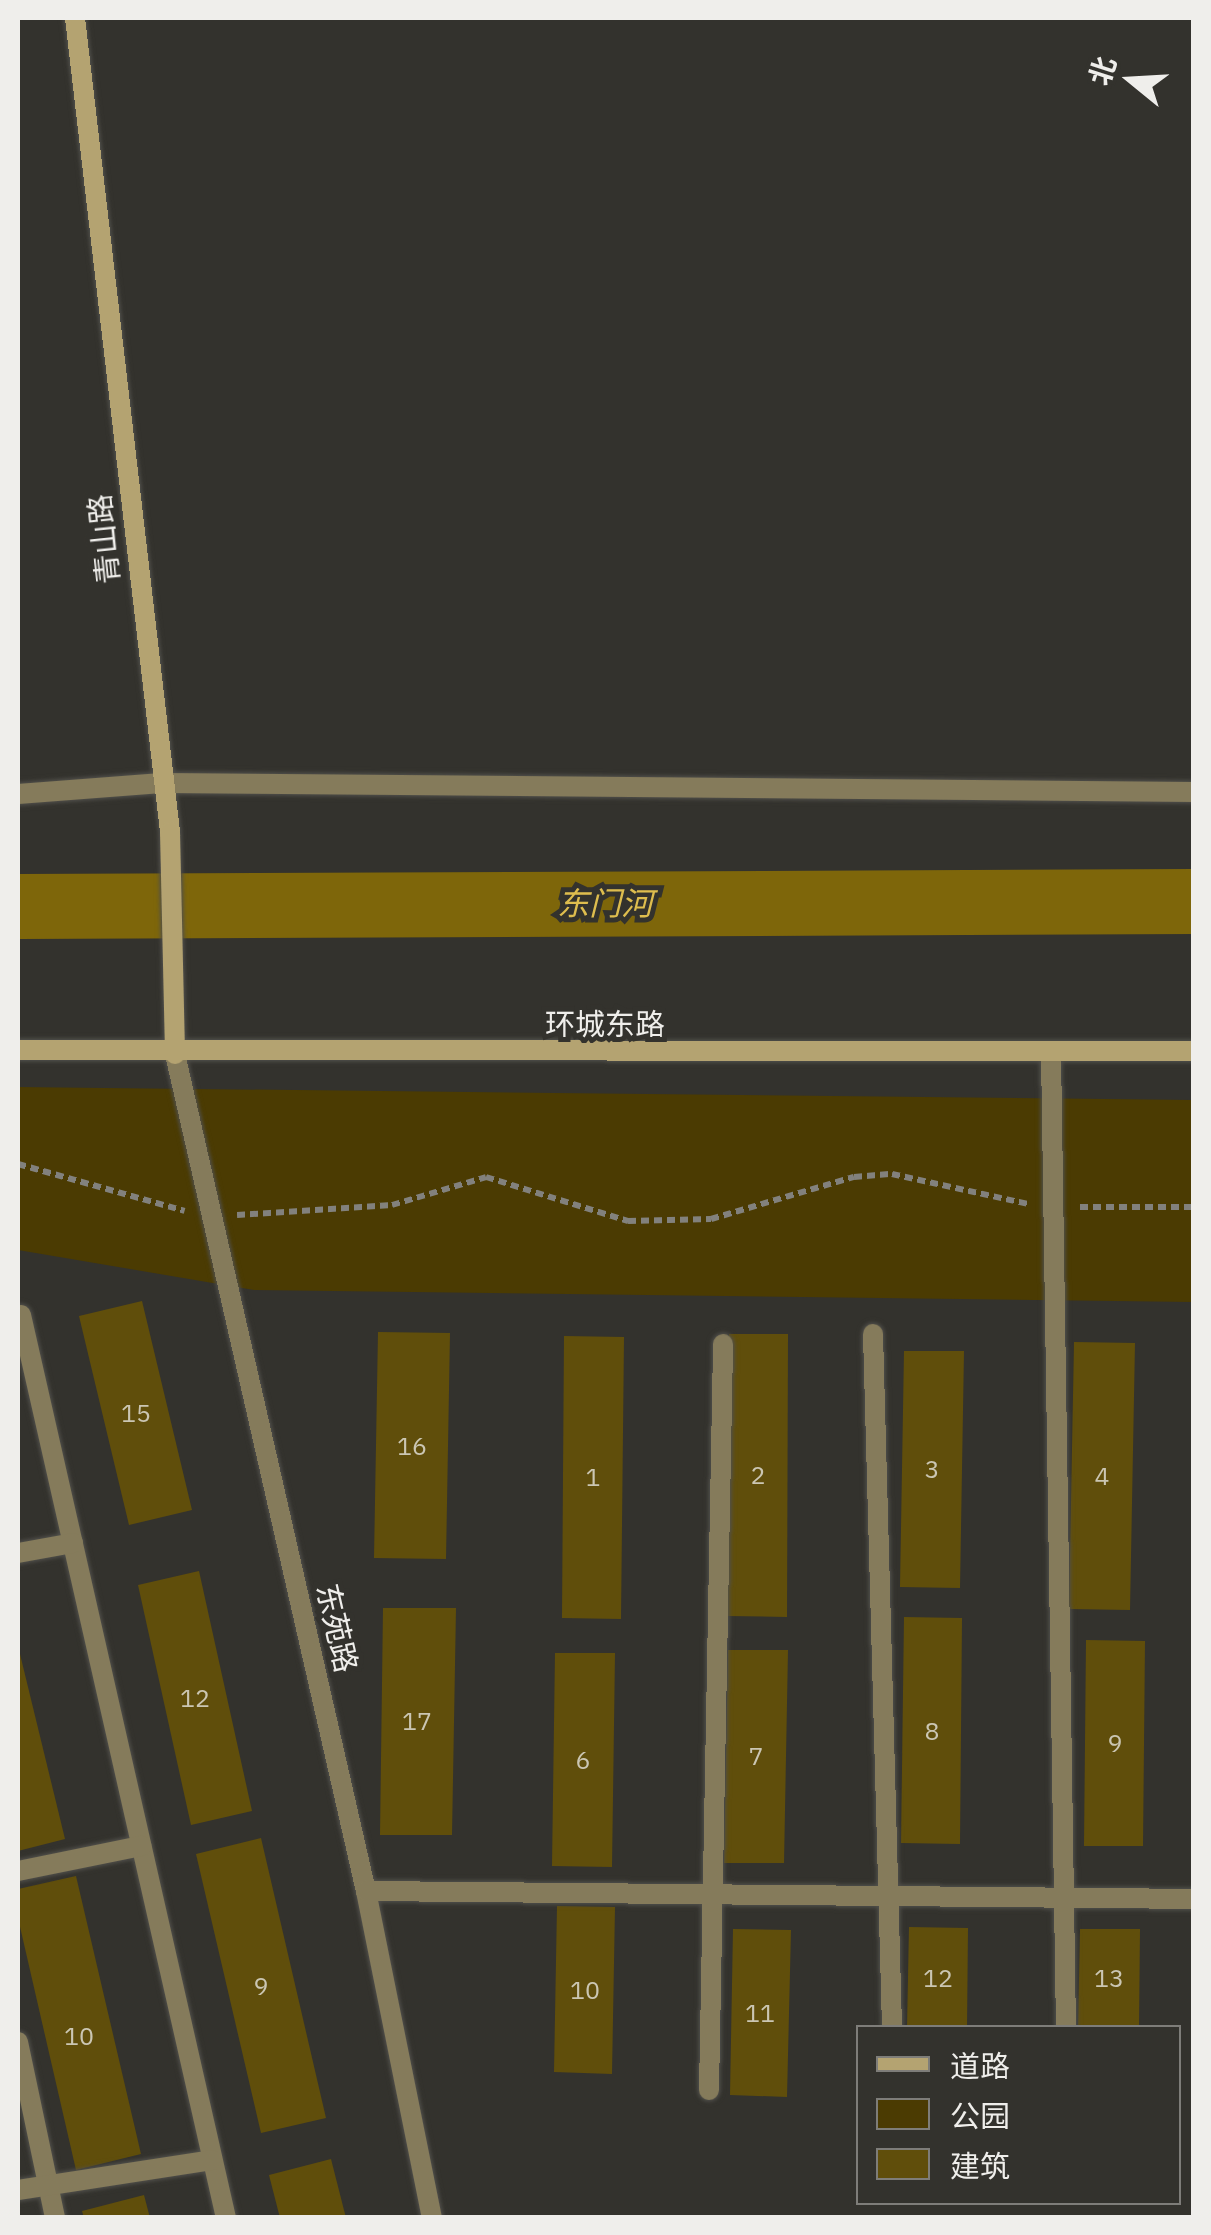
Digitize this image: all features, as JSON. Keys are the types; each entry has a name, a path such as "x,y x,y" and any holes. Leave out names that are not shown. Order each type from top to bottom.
{"main road":[{"name":"青山路","path":"75,18 170,832 176,1054"},
{"name":"环城东路","path":"18,1050 176,1054 1194,1051"}],"street":[{"path":"18,794 162,782 1194,792"},
{"path":"1051,1053 1066,2025"},
{"name":"东苑路","path":"176,1054 366,1890 432,2218"},
{"path":"21,1315 226,2218"},
{"path":"872,1334 892,2025"},
{"path":"709,2090 723,1344"},
{"path":"18,1553 73,1543"},
{"path":"18,1872 141,1846"},
{"path":"366,1890 1194,1899"},
{"path":"18,2042 56,2218"},
{"path":"18,2190 212,2160"}],"path":[{"path":"18,1164 164,1209 212,1213 392,1206 486,1177 607,1216 683,1222 854,1177 892,1174 1055,1207 1194,1207"}],"green space":[{"path":"18,1087 1193,1100 1193,1302 254,1290 18,1250"}],"building":[{"path":"142,1301 192,1510 129,1525 79,1316"},
{"path":"378,1332 450,1333 446,1559 374,1558"},
{"path":"729,1334 788,1334 787,1617 727,1616"},
{"path":"564,1336 624,1337 621,1619 562,1618"},
{"path":"1074,1342 1135,1343 1130,1610 1069,1609"},
{"path":"904,1351 964,1351 960,1588 900,1587"},
{"path":"199,1571 252,1811 191,1825 138,1585"},
{"path":"383,1608 456,1608 452,1835 380,1835"},
{"path":"904,1617 962,1618 960,1844 901,1843"},
{"path":"1086,1640 1145,1641 1143,1846 1084,1846"},
{"path":"728,1650 788,1650 784,1863 724,1863"},
{"path":"18,1651 65,1839 18,1851"},
{"path":"555,1653 615,1653 612,1867 552,1866"},
{"path":"261,1838 326,2118 261,2133 196,1854"},
{"path":"76,1876 141,2154 76,2170 18,1918 18,1889"},
{"path":"557,1906 615,1907 612,2074 554,2072"},
{"path":"909,1927 968,1928 967,2025 907,2025"},
{"path":"733,1929 791,1930 787,2097 730,2095"},
{"path":"1080,1929 1140,1929 1139,2025 1078,2025"},
{"path":"331,2159 346,2218 280,2218 269,2175"},
{"path":"144,2195 150,2218 84,2218 82,2211"}],"waterway":[{"name":"东门河","path":"18,906 1194,901"}]}
